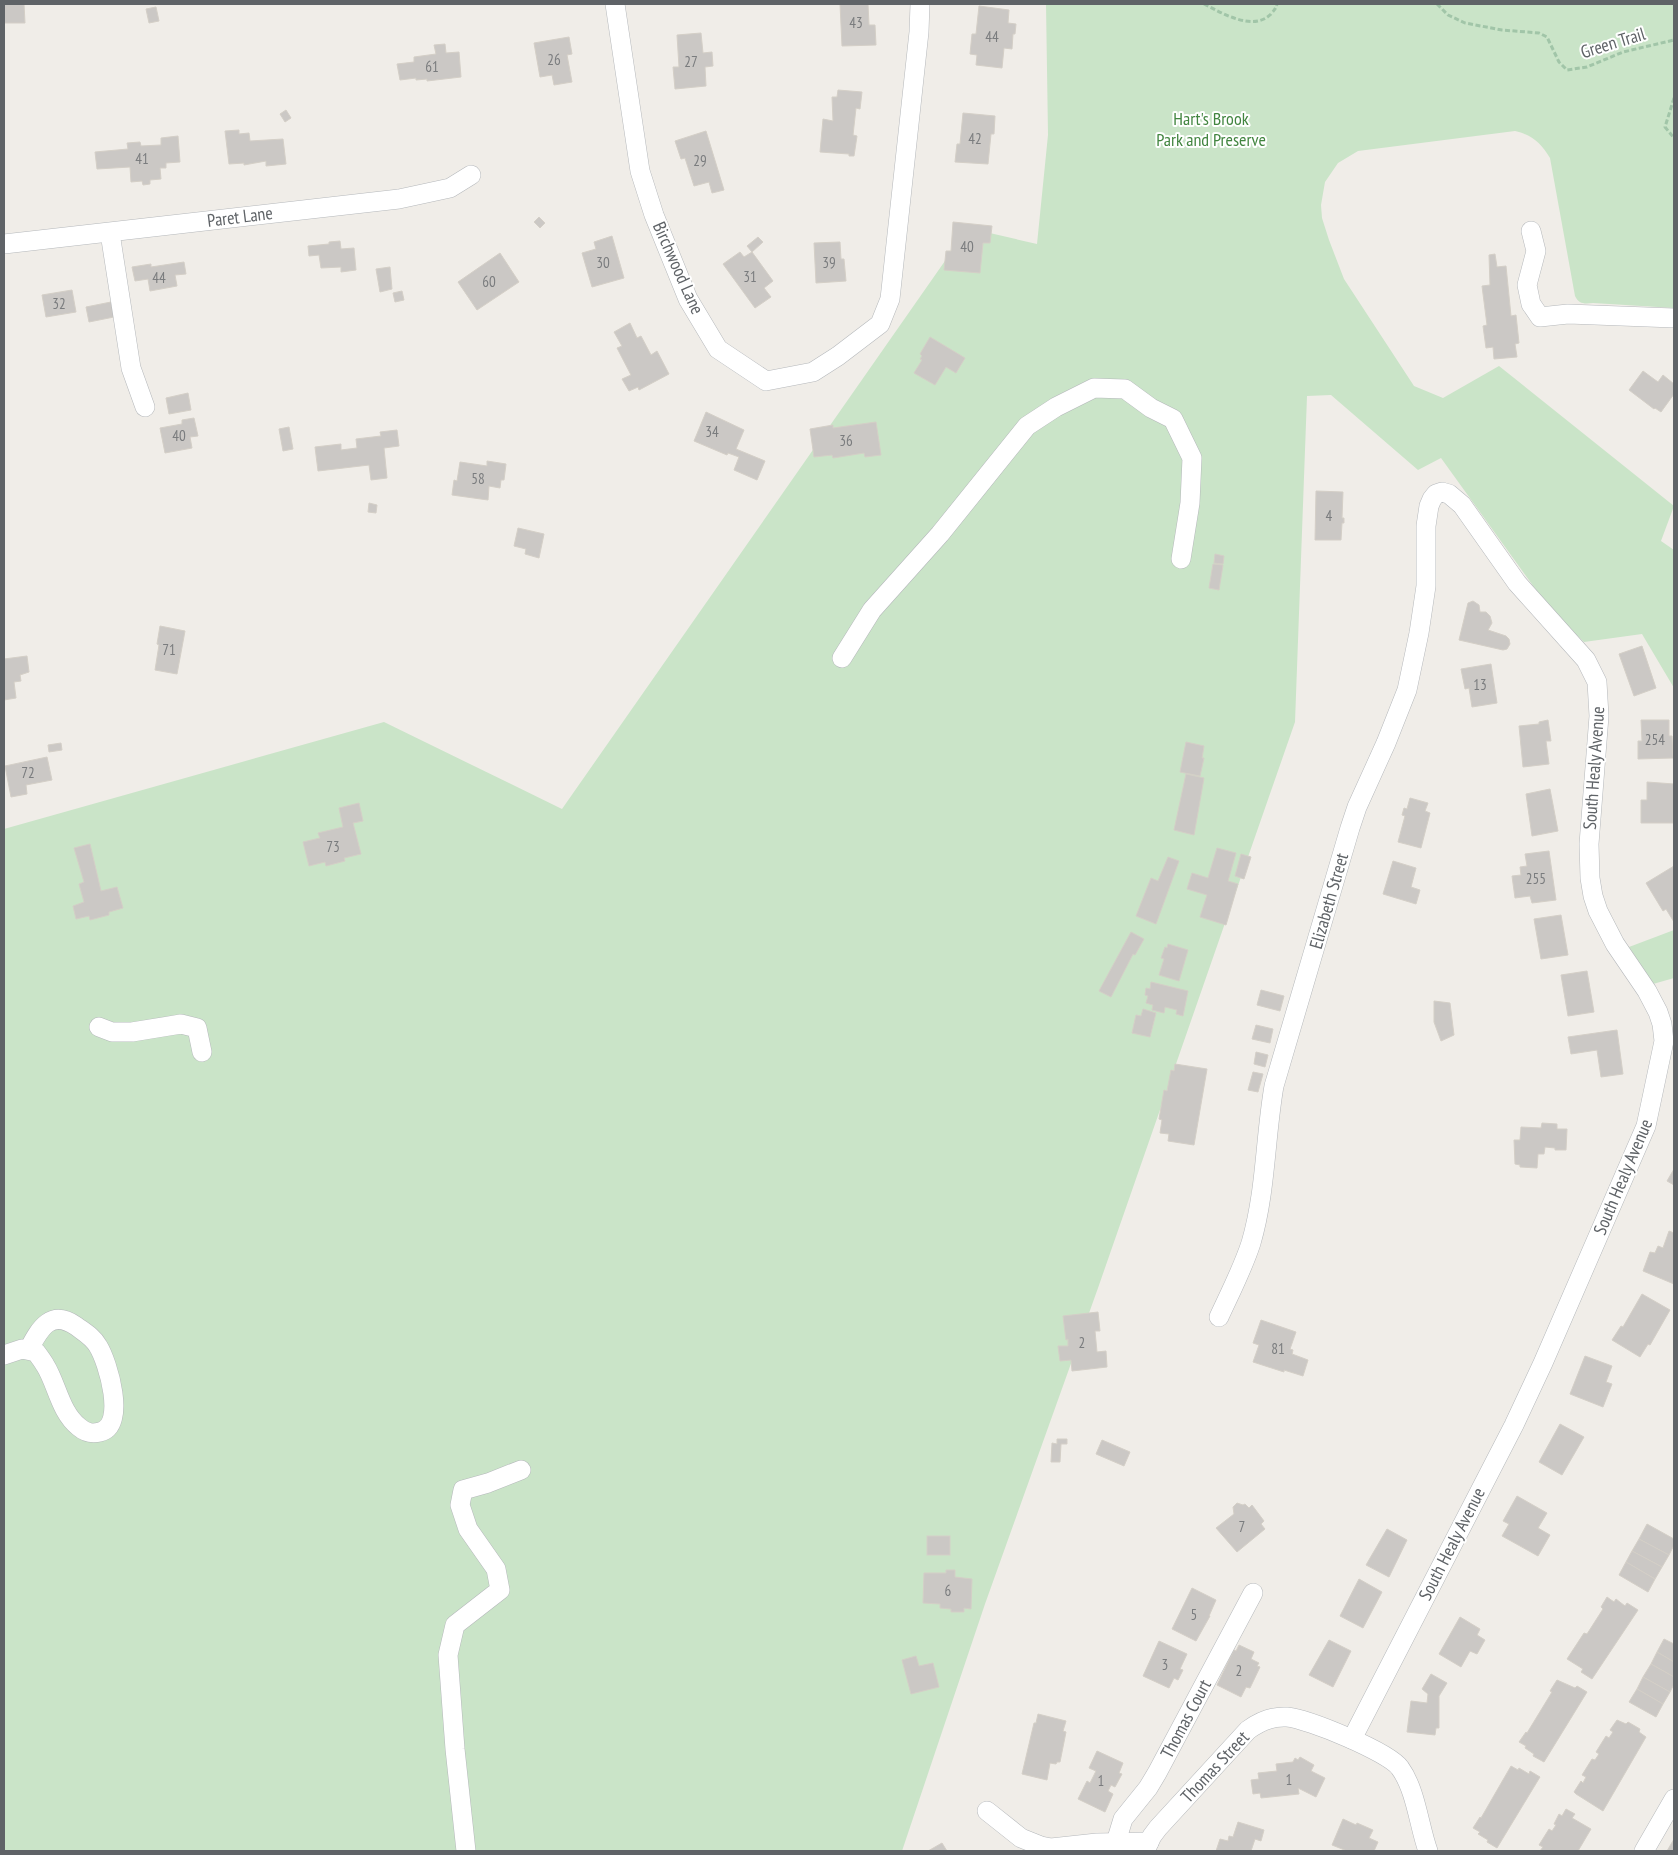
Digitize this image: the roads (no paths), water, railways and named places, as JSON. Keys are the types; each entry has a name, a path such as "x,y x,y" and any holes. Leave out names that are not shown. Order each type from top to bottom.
{"street":[{"name":"Birchwood Lane","path":"615,4 640,171 654,214 688,299 718,349 766,382 813,372 838,356 880,324 890,299 919,32 920,4"},
{"name":"Paret Lane","path":"4,244 399,199 450,188 471,174"},
{"path":"1531,231 1536,251 1527,285 1531,304 1540,317 1568,314 1674,318"},
{"path":"110,233 131,368 144,407"},
{"path":"842,658 872,610 940,534 1027,426 1056,407 1094,388 1125,389 1151,408 1173,419 1192,458 1190,503 1180,559"},
{"name":"Elizabeth Street","path":"1219,1317 1243,1265 1251,1242 1262,1186 1269,1114 1274,1086 1350,828 1357,807 1386,743 1407,690 1419,633 1426,586 1426,526 1429,506 1436,494 1442,492"},
{"name":"South Healy Avenue","path":"1352,1739 1514,1425 1543,1363 1646,1126 1664,1041 1658,1012 1615,944 1598,911 1593,896 1590,878 1589,844 1600,704 1595,676 1586,660 1517,583 1462,505 1449,494 1442,492"},
{"path":"99,1027 112,1032 132,1032 181,1024 197,1028 202,1052"},
{"path":"4,1355 22,1350 36,1352 45,1365 66,1411 78,1427 87,1432 95,1433 104,1431 109,1427 113,1421 114,1405 111,1382 105,1359 98,1344 89,1335 63,1319 53,1319 37,1333 29,1350"},
{"path":"466,1851 455,1749 448,1655 455,1625 500,1590 496,1569 468,1529 460,1504 463,1490 488,1483 521,1470"},
{"name":"Thomas Court","path":"1116,1842 1123,1820 1157,1773 1253,1593"},
{"name":"Thomas Street","path":"988,1811 1021,1838 1041,1846 1051,1848 1116,1842 1147,1847 1158,1828 1239,1738 1256,1724 1275,1718 1287,1717 1321,1726 1352,1739"},
{"path":"1352,1739 1399,1766 1408,1785 1428,1851"},
{"path":"1644,1851 1674,1799"}],"park label":[{"name":"Hart's Brook Park and Preserve","path":"1211,129"}]}
